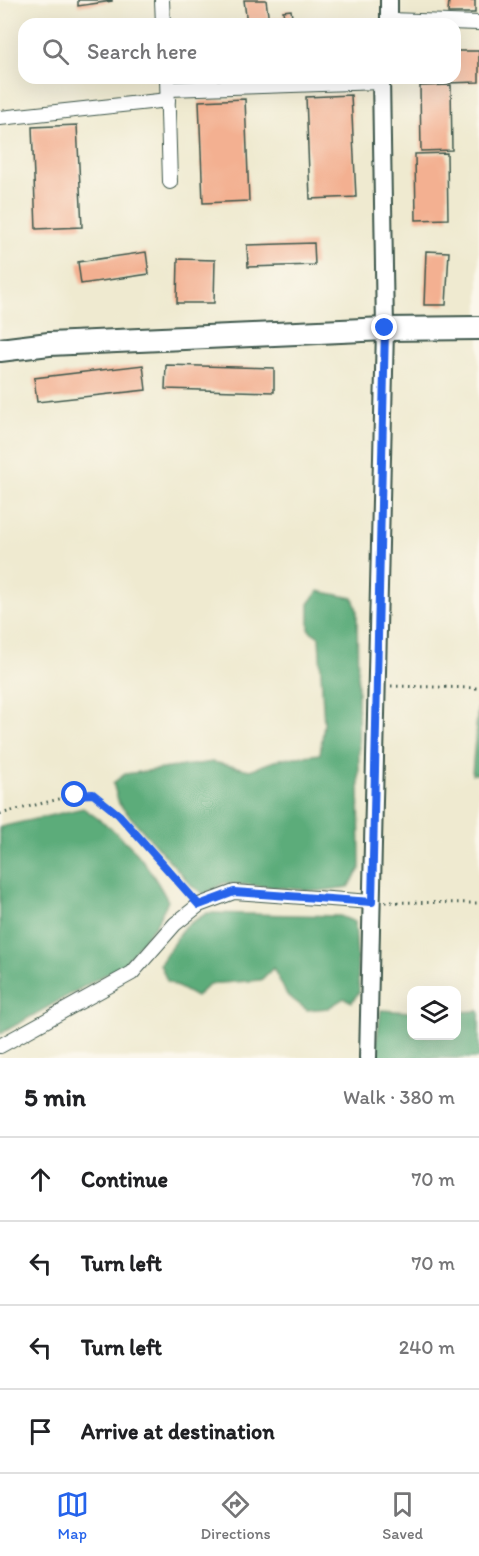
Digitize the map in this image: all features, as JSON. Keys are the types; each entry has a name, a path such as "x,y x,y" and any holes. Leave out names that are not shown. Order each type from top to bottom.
{"main road":[{"path":"0,350 49,345 385,328 479,328"}],"street":[{"path":"162,0 164,18"},
{"path":"389,0 389,18"},
{"path":"461,22 479,22"},
{"path":"0,118 168,89 286,84"},
{"path":"368,1058 385,328 381,84"},
{"path":"168,89 170,182"},
{"path":"0,1046 132,973 175,924 199,905 234,892 372,902"}],"path":[{"path":"377,686 479,688"},
{"path":"0,814 75,795 93,794 119,815 199,905"},
{"path":"372,902 479,903"}],"green space":[{"path":"318,591 353,598 357,610 360,869 348,887 319,891 224,883 204,894 193,887 119,804 113,783 125,774 213,762 250,770 280,759 320,754 324,724 319,637 309,630 309,604"},
{"path":"479,693 479,774 472,774"},
{"path":"83,808 111,828 132,848 150,871 168,901 156,924 124,964 0,1034 0,827"},
{"path":"207,913 340,916 355,922 359,992 352,1002 344,998 328,1008 307,1010 287,995 273,968 261,980 209,984 196,997 167,981 160,964 184,927"},
{"path":"381,1010 407,1012 407,1040 461,1040 461,1012 479,1011 479,1058 374,1058"}],"building":[{"path":"78,0 112,0 112,1 78,6"},
{"path":"244,0 266,0 268,18 246,18"},
{"path":"449,0 475,0 475,13 448,13"},
{"path":"291,10 292,18 278,18 284,17 283,11"},
{"path":"461,51 479,51 479,82 461,83"},
{"path":"451,85 452,150 421,151 420,86"},
{"path":"351,95 356,197 310,199 306,97"},
{"path":"245,99 249,201 203,203 199,101"},
{"path":"77,125 82,227 36,229 32,127"},
{"path":"447,153 448,219 416,220 415,154"},
{"path":"314,243 315,265 248,267 247,245"},
{"path":"426,251 449,252 446,305 424,305"},
{"path":"146,252 149,274 81,284 78,262"},
{"path":"178,259 215,260 214,303 177,303"},
{"path":"143,365 146,390 37,402 34,378"},
{"path":"166,365 274,368 274,392 165,389"}],"route":[{"path":"75,795 93,794 119,815 199,905 234,892 372,902 385,328"}]}
